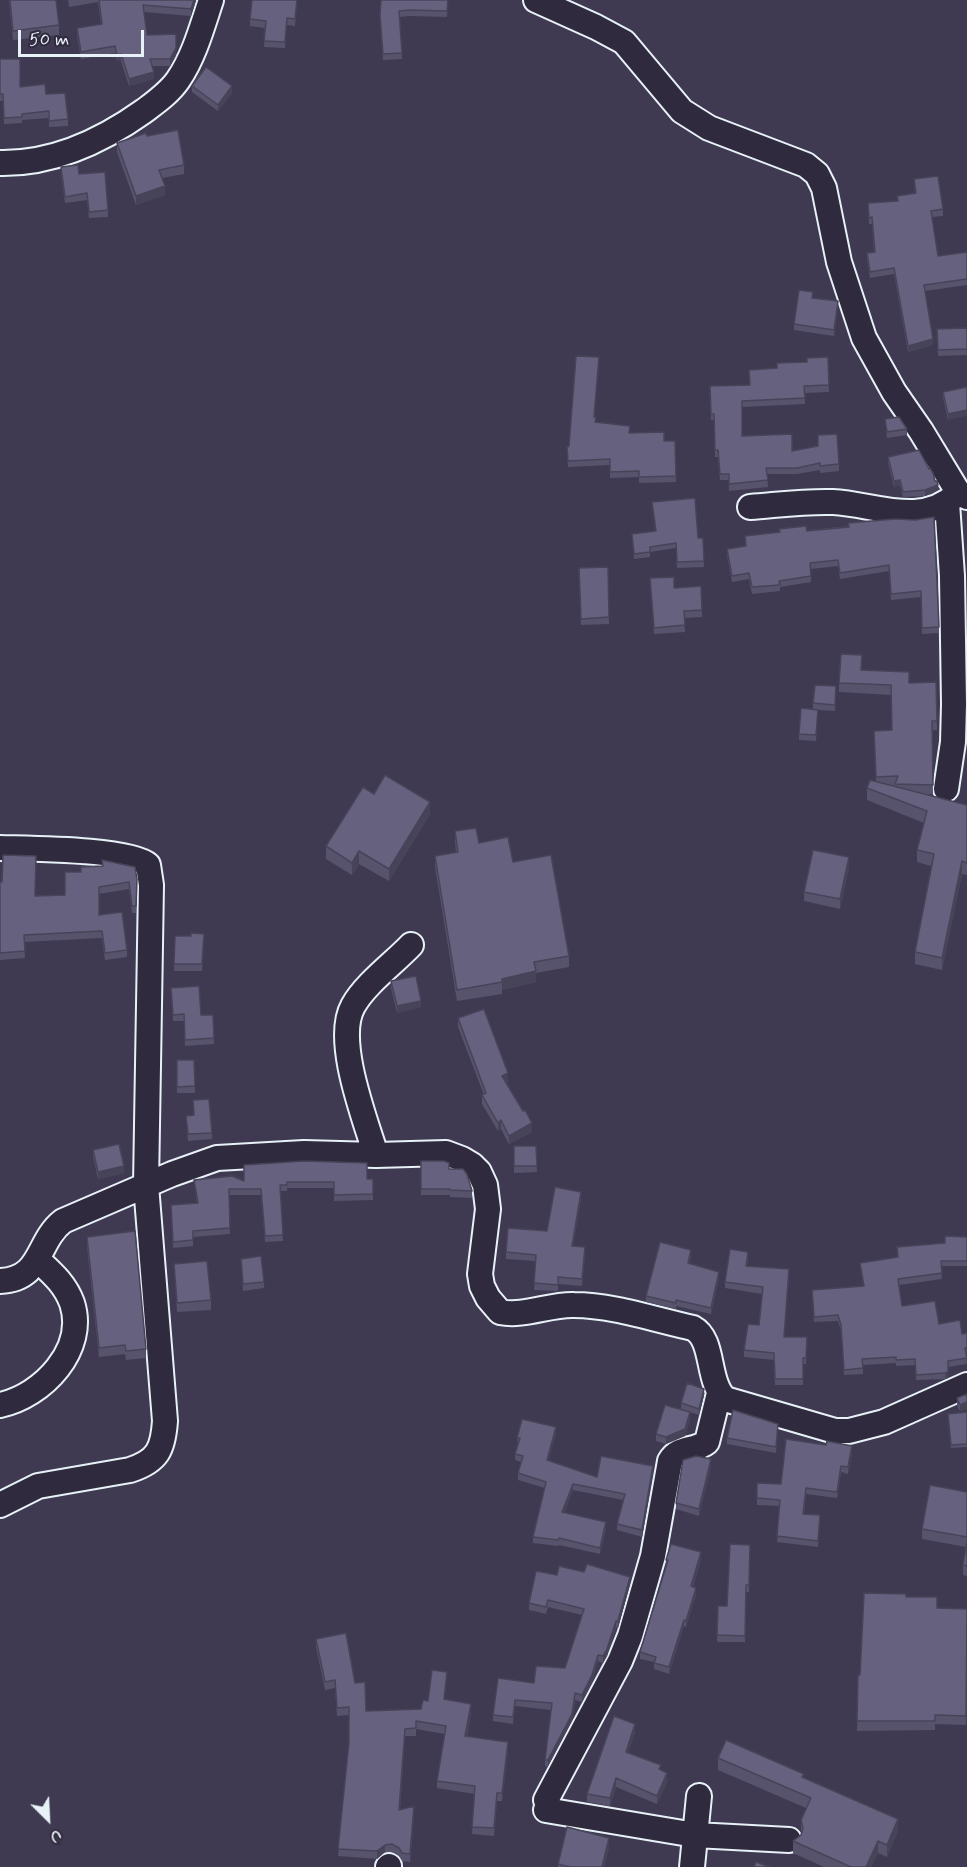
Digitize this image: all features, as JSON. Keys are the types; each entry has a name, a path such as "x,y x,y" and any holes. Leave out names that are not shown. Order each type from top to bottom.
{"street":[{"path":"0,163 45,158 72,151 126,124 158,102 178,81 202,28 211,0"},
{"path":"536,0 624,42 676,104 695,120 709,128 806,165 813,170 824,188 839,262 864,338 958,497 952,576 953,742 946,789"},
{"path":"750,507 835,502 884,511 918,512 958,497"},
{"path":"0,848 119,854 142,860 148,866 151,885 147,1185 165,1421 161,1447 143,1466 38,1486 0,1505"},
{"path":"376,1155 356,1092 347,1039 348,1020 353,1006 364,992 411,945"},
{"path":"0,1281 17,1278 27,1273 38,1260 55,1228 63,1221 195,1165 217,1158 304,1153 376,1155 446,1153 462,1159 479,1173 485,1185 488,1209 480,1274 482,1286 488,1298 501,1312 517,1312 562,1305 589,1306 693,1328 702,1335 706,1343 713,1380 724,1399 835,1431 849,1431 884,1422 967,1385"},
{"path":"0,1405 30,1393 48,1381 68,1351 74,1332 72,1305 68,1294 59,1279 38,1260"},
{"path":"719,1393 707,1442 697,1448 679,1451 670,1461 653,1556 630,1636 546,1805 695,1835 789,1840"},
{"path":"692,1867 699,1796"}],"building":[{"path":"10,0 56,0 59,25 13,31"},
{"path":"99,0 194,0 191,9 143,5 147,35 176,34 176,48 170,59 150,59 154,72 129,79 121,54 117,55 115,46 81,52 77,28 102,24"},
{"path":"252,0 297,0 295,19 287,18 285,42 264,41 266,21 250,19"},
{"path":"381,0 448,0 447,11 399,11 402,53 383,54"},
{"path":"0,59 20,59 20,87 45,84 46,94 65,93 68,119 49,121 49,111 4,118 3,94 0,94"},
{"path":"206,67 232,86 218,105 192,86"},
{"path":"178,130 184,165 159,170 165,186 136,196 117,143 146,133 147,136"},
{"path":"78,165 79,174 105,172 108,210 89,212 87,193 65,197 61,167"},
{"path":"938,176 943,209 931,211 938,256 967,252 967,279 924,285 933,339 908,346 894,268 870,272 867,253 875,252 872,217 869,218 868,203 898,201 897,196 916,193 914,179"},
{"path":"799,290 813,292 812,298 838,301 834,330 794,324"},
{"path":"967,328 967,349 938,350 937,329"},
{"path":"576,356 599,357 595,422 630,426 629,433 664,432 664,441 675,441 676,476 639,477 639,471 610,472 610,459 568,461 567,447 569,446"},
{"path":"828,357 829,385 804,386 805,398 742,401 742,436 792,434 792,451 818,446 818,435 837,434 839,464 820,466 820,463 797,468 766,468 768,480 729,484 729,474 720,474 718,450 715,450 714,414 711,414 710,386 750,385 749,370 777,368 777,363 807,362 807,358"},
{"path":"967,387 967,410 948,414 943,392"},
{"path":"899,417 907,429 887,432 885,419"},
{"path":"919,450 938,485 925,490 903,492 900,480 894,481 888,457"},
{"path":"695,498 698,538 703,538 704,561 677,562 676,543 650,547 650,552 634,554 632,534 656,531 652,502"},
{"path":"934,517 939,627 922,628 921,591 891,594 889,565 840,573 838,560 810,563 811,576 779,581 780,585 752,587 749,573 732,576 727,549 746,546 745,536 806,526 807,531 849,527 848,523"},
{"path":"608,567 609,617 581,619 579,568"},
{"path":"674,577 674,588 701,586 702,610 684,611 685,625 654,628 650,578"},
{"path":"841,654 862,655 861,670 909,672 909,683 936,682 937,721 932,721 933,785 895,784 898,776 876,777 874,731 892,730 891,685 839,683"},
{"path":"815,685 836,686 835,705 813,703"},
{"path":"801,708 818,710 816,735 799,734"},
{"path":"385,775 430,802 389,869 359,851 352,863 326,846 363,787 374,794"},
{"path":"870,780 967,805 967,863 962,861 942,958 915,952 934,854 917,850 927,811 867,788"},
{"path":"476,828 479,843 508,837 513,862 551,855 569,956 534,962 536,971 502,979 502,982 457,990 435,856 458,852 455,831"},
{"path":"813,850 849,857 840,899 804,892"},
{"path":"3,855 36,856 35,896 65,895 65,872 81,872 81,867 103,866 102,860 135,867 136,906 132,906 129,882 99,887 99,915 122,912 127,950 105,953 102,931 24,935 25,951 0,953 0,882 2,882"},
{"path":"191,933 204,934 202,964 174,964 175,936 191,936"},
{"path":"416,976 421,1001 397,1006 391,981"},
{"path":"199,986 201,1015 213,1015 214,1038 185,1040 184,1014 173,1015 171,988"},
{"path":"484,1009 508,1073 502,1076 532,1123 509,1136 501,1120 498,1123 482,1095 486,1093 458,1018"},
{"path":"177,1060 194,1060 195,1086 177,1087"},
{"path":"209,1099 212,1133 188,1134 186,1116 194,1115 193,1100"},
{"path":"119,1144 124,1166 98,1172 93,1150"},
{"path":"514,1146 536,1146 537,1166 514,1166"},
{"path":"304,1161 367,1163 367,1179 373,1179 373,1194 334,1195 334,1182 287,1182 287,1185 280,1185 283,1235 265,1236 261,1189 229,1189 230,1228 193,1231 193,1240 173,1242 171,1205 198,1203 194,1180 232,1176 244,1181 244,1165"},
{"path":"421,1161 444,1161 449,1163 449,1169 463,1169 467,1174 472,1191 421,1189"},
{"path":"555,1187 581,1192 572,1246 585,1247 582,1279 558,1277 558,1285 534,1283 536,1255 506,1252 508,1228 547,1231"},
{"path":"135,1231 146,1349 126,1351 125,1345 99,1348 87,1237"},
{"path":"945,1236 967,1237 967,1261 941,1261 942,1273 898,1279 902,1306 935,1301 939,1324 960,1320 962,1334 967,1333 967,1348 965,1348 967,1358 948,1361 948,1372 945,1373 916,1375 915,1359 896,1360 896,1357 862,1359 863,1368 844,1370 841,1325 838,1315 814,1317 812,1290 864,1286 860,1263 898,1257 897,1247 945,1243"},
{"path":"660,1242 691,1250 688,1263 719,1272 711,1308 646,1296"},
{"path":"730,1249 748,1252 746,1266 789,1269 784,1337 807,1337 806,1358 803,1358 803,1379 775,1379 774,1353 744,1350 748,1324 759,1325 763,1287 725,1282"},
{"path":"261,1256 264,1282 243,1284 241,1259"},
{"path":"207,1261 211,1300 177,1303 174,1264"},
{"path":"687,1383 704,1389 699,1409 681,1403"},
{"path":"967,1394 967,1402 960,1405 957,1398"},
{"path":"665,1405 690,1412 685,1429 666,1437 656,1434"},
{"path":"733,1410 778,1424 776,1447 727,1438"},
{"path":"967,1412 967,1444 951,1445 948,1414"},
{"path":"522,1419 556,1427 547,1460 597,1477 601,1456 653,1466 642,1530 617,1524 625,1494 573,1484 562,1512 606,1522 600,1548 559,1538 558,1540 533,1537 546,1482 518,1473 523,1456 515,1454"},
{"path":"786,1439 826,1445 827,1441 852,1446 848,1467 841,1466 837,1492 806,1488 803,1514 820,1515 818,1541 777,1536 780,1500 757,1498 757,1483 781,1484"},
{"path":"696,1456 711,1459 699,1509 676,1503 683,1460"},
{"path":"930,1485 967,1492 967,1537 922,1529"},
{"path":"967,1541 967,1566 963,1565"},
{"path":"671,1544 701,1552 691,1586 696,1588 669,1667 654,1663 656,1657 640,1652"},
{"path":"730,1544 750,1545 745,1636 717,1635 718,1606 727,1606"},
{"path":"587,1564 630,1577 618,1621 616,1621 607,1649 603,1656 598,1655 592,1675 582,1695 575,1693 572,1714 548,1760 545,1760 552,1703 515,1700 513,1717 493,1715 498,1678 534,1683 536,1666 565,1668 584,1609 548,1600 546,1607 529,1603 536,1571 557,1575 559,1566 584,1572"},
{"path":"864,1593 937,1597 937,1608 967,1609 966,1716 935,1715 935,1721 857,1721"},
{"path":"346,1633 355,1683 365,1682 366,1711 421,1709 423,1700 428,1701 432,1670 447,1672 444,1699 471,1704 465,1736 508,1742 502,1793 497,1793 494,1828 472,1827 475,1786 437,1781 446,1726 416,1721 416,1728 405,1729 399,1810 414,1806 410,1854 402,1853 392,1844 385,1845 377,1851 338,1849 349,1742 349,1707 337,1708 335,1680 325,1682 316,1639"},
{"path":"614,1716 635,1724 626,1752 661,1765 659,1769 667,1773 657,1796 616,1778 610,1798 587,1794"},
{"path":"726,1740 804,1774 802,1777 898,1819 887,1845 878,1841 866,1867 851,1867 793,1841 801,1835 803,1828 801,1820 811,1798 718,1758"},
{"path":"567,1827 609,1838 602,1867 570,1867 558,1864"},
{"path":"756,1862 770,1867 754,1867"}]}
